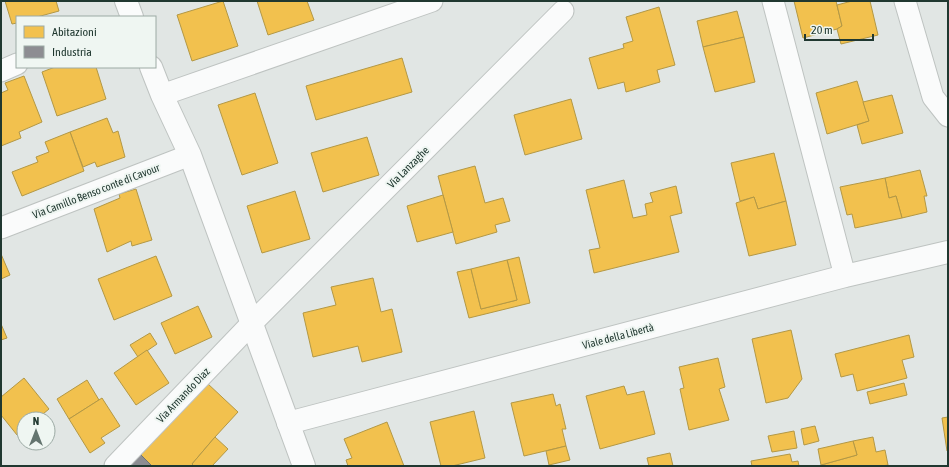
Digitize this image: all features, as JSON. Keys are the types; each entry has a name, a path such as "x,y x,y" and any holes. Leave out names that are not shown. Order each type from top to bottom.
{"street":[{"path":"126,1 132,16"},
{"path":"162,94 432,1"},
{"path":"773,1 845,276"},
{"path":"905,1 933,97 948,116"},
{"name":"Via Lanzaghe","path":"252,323 563,11"},
{"path":"1,71 16,64"},
{"path":"151,68 190,155 304,466"},
{"name":"Via Camillo Benso conte di Cavour","path":"1,228 190,155"},
{"name":"Viale della Libertà","path":"288,423 845,276 948,252"},
{"name":"Via Armando Diaz","path":"115,466 252,323"}],"building: Abitazioni":[{"path":"5,1 56,1 59,11 41,16 16,16 16,23 12,24"},
{"path":"223,1 238,46 192,61 177,15"},
{"path":"257,1 307,1 314,20 268,35"},
{"path":"794,1 836,1 842,26 837,29 803,38"},
{"path":"852,1 870,1 878,35 841,44 837,29 842,26 837,5"},
{"path":"659,7 675,65 657,70 660,82 626,92 624,82 598,89 589,58 624,48 623,44 633,41 626,17"},
{"path":"737,11 744,37 703,47 697,21"},
{"path":"744,37 755,82 715,92 703,47"},
{"path":"402,58 412,92 316,120 306,86"},
{"path":"52,68 96,68 106,99 57,116 42,72"},
{"path":"24,76 42,122 19,132 21,138 1,146 1,93 8,90 5,83"},
{"path":"857,81 869,121 827,134 816,93"},
{"path":"255,93 278,163 242,175 218,105"},
{"path":"892,95 903,133 862,144 857,125 869,121 863,102"},
{"path":"571,99 582,139 525,155 514,115"},
{"path":"107,118 113,133 118,131 125,157 97,167 95,162 83,167 70,132"},
{"path":"70,132 84,171 22,196 12,172 38,162 36,157 49,152 45,142"},
{"path":"367,137 379,175 323,192 311,153"},
{"path":"774,153 786,201 758,209 754,197 740,201 731,163"},
{"path":"475,166 485,203 503,198 510,221 495,225 497,232 456,244 438,176"},
{"path":"920,170 927,196 924,196 927,212 902,218 896,196 889,198 885,178"},
{"path":"885,178 889,198 896,196 902,218 855,228 852,214 847,215 840,187"},
{"path":"624,180 633,218 647,215 645,204 653,202 650,193 676,186 682,213 670,216 679,252 594,273 589,250 600,248 586,190"},
{"path":"136,189 152,240 132,246 131,241 107,252 94,209 120,198 119,194"},
{"path":"295,191 310,239 262,253 247,206"},
{"path":"443,195 453,232 417,242 407,206"},
{"path":"754,197 758,209 786,201 796,245 749,256 736,203"},
{"path":"1,254 10,275 1,279"},
{"path":"156,256 172,296 114,320 98,279"},
{"path":"519,257 530,303 469,318 457,272 471,269 481,309 517,300 507,260"},
{"path":"507,260 517,300 481,309 471,269"},
{"path":"373,278 381,312 392,309 402,352 362,362 358,346 313,357 303,313 336,305 331,287"},
{"path":"198,306 212,337 175,354 161,323"},
{"path":"1,324 7,338 1,340"},
{"path":"791,330 802,379 788,398 766,403 752,339"},
{"path":"150,333 157,344 138,357 130,345"},
{"path":"909,335 914,357 902,360 907,378 857,391 853,374 841,377 835,354"},
{"path":"147,350 169,383 136,405 114,373"},
{"path":"718,358 725,387 719,389 729,420 689,430 680,389 684,388 679,367"},
{"path":"24,378 49,409 47,411 16,411 16,434 1,415 1,397"},
{"path":"87,380 99,400 69,419 57,399"},
{"path":"207,383 238,412 192,464 194,466 152,466 140,454"},
{"path":"904,383 907,395 870,404 867,392"},
{"path":"624,386 627,395 644,391 655,434 600,449 586,396"},
{"path":"553,394 556,406 560,404 566,429 562,429 566,446 524,456 511,403"},
{"path":"102,398 120,426 101,438 105,443 90,453 69,419"},
{"path":"474,411 485,458 452,466 441,466 430,422"},
{"path":"948,417 948,451 947,451 942,418"},
{"path":"387,422 404,466 348,466 346,460 352,458 344,439"},
{"path":"815,426 819,441 804,445 801,429"},
{"path":"794,431 797,448 772,452 768,436"},
{"path":"215,437 228,449 212,466 194,466 192,464"},
{"path":"873,437 876,452 885,450 888,465 821,465 857,455 853,441"},
{"path":"853,441 857,455 821,465 818,449"},
{"path":"566,446 570,460 549,465 546,451"},
{"path":"670,453 673,466 649,466 647,458"},
{"path":"790,454 792,462 798,461 799,466 752,466 751,461"}],"building: Industria":[{"path":"140,454 152,466 129,466"}]}
